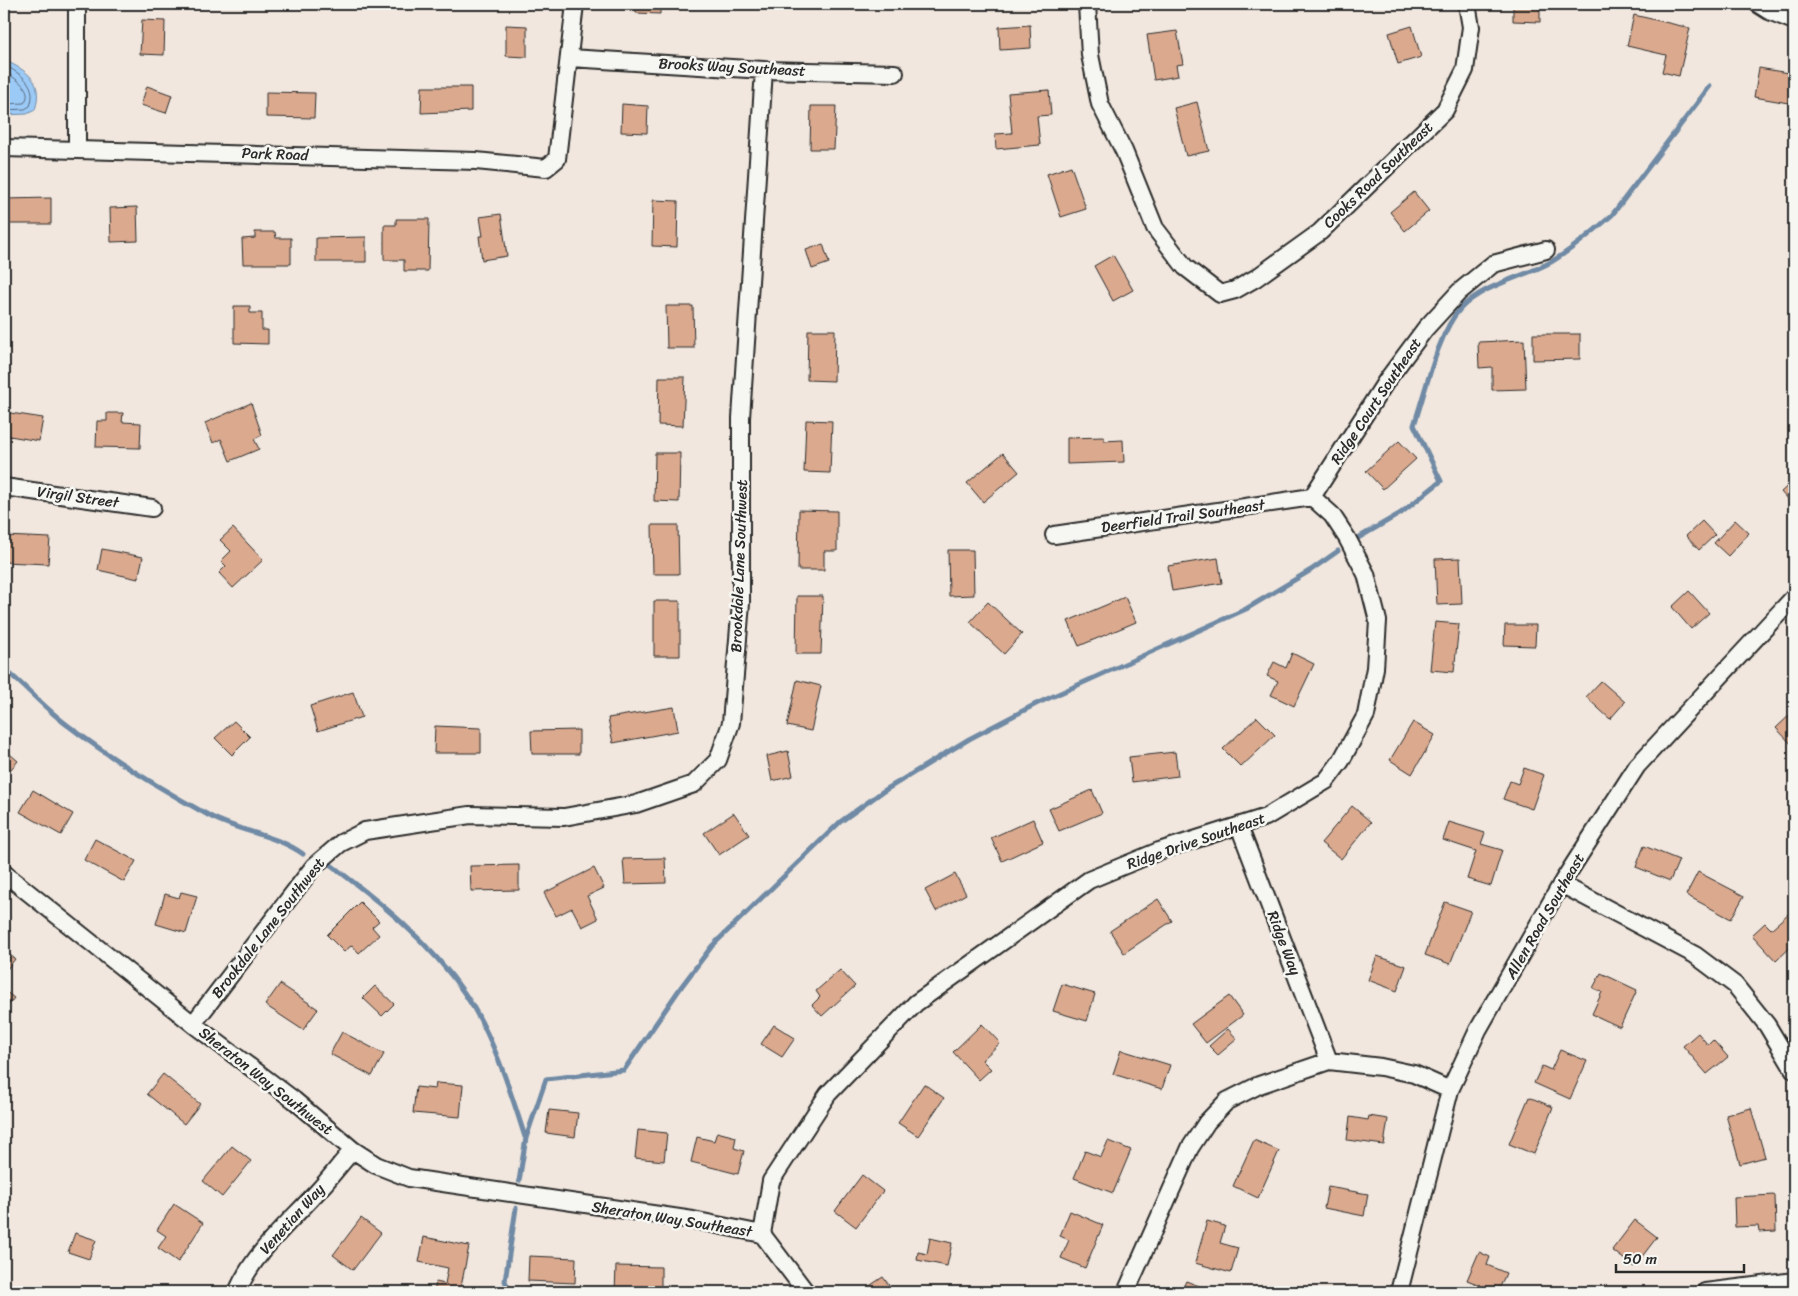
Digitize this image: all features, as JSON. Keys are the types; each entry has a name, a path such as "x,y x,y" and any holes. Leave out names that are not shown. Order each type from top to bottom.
{"street":[{"path":"77,4 77,149"},
{"path":"570,58 575,4"},
{"name":"Cooks Road Southeast","path":"1087,4 1090,55 1100,104 1124,151 1154,228 1185,267 1220,294 1235,290 1256,278 1320,232 1444,110 1465,70 1470,27 1467,4"},
{"path":"1758,4 1768,11 1794,21"},
{"name":"Park Road","path":"4,148 468,161 546,168 558,159 570,58"},
{"name":"Brooks Way Southeast","path":"570,58 764,70 895,73"},
{"name":"Brookdale Lane Southwest","path":"193,1024 314,866 341,842 365,831 470,814 564,816 636,804 694,784 718,760 731,722 741,603 741,418 764,70"},
{"name":"Ridge Court Southeast","path":"1312,497 1387,380 1425,329 1459,292 1493,264 1546,250"},
{"name":"Virgil Street","path":"4,487 152,508"},
{"name":"Deerfield Trail Southeast","path":"1054,535 1312,497"},
{"name":"Ridge Drive Southeast","path":"762,1234 771,1181 828,1094 916,1003 1089,880 1159,851 1266,817 1326,780 1350,746 1366,715 1375,668 1378,621 1373,595 1366,574 1347,538 1332,515 1312,497"},
{"name":"Allen Road Southeast","path":"1399,1292 1450,1090 1478,1030 1561,884 1637,766 1794,597"},
{"name":"Ridge Way","path":"1239,826 1329,1061"},
{"name":"Sheraton Way Southwest","path":"4,873 193,1024 294,1100 352,1150 376,1165 409,1178 569,1202"},
{"path":"1561,884 1695,955 1735,985 1767,1025 1794,1070"},
{"path":"1126,1292 1187,1156 1208,1122 1227,1101 1259,1085 1329,1061 1381,1066 1407,1073 1450,1090"},
{"name":"Venetian Way","path":"237,1292 244,1274 276,1234 318,1191 352,1150"},
{"name":"Sheraton Way Southeast","path":"569,1202 693,1220 762,1234 806,1292"},
{"path":"1705,1292 1794,1281"}],"water":[{"path":"4,60 20,68 32,78 37,91 35,110 27,114 4,115"}],"building":[{"path":"636,4 660,4 660,14 636,13"},
{"path":"1513,4 1540,4 1540,22 1513,21"},
{"path":"1634,15 1690,28 1679,76 1662,72 1666,55 1627,46"},
{"path":"142,20 165,21 164,55 140,54"},
{"path":"506,25 527,26 527,57 506,56"},
{"path":"1030,25 1031,48 1000,50 999,27"},
{"path":"1412,26 1421,57 1398,64 1389,33"},
{"path":"1177,31 1183,64 1176,65 1178,76 1154,80 1147,35"},
{"path":"1759,68 1794,74 1794,104 1754,97"},
{"path":"147,86 172,95 166,113 141,105"},
{"path":"422,87 471,87 471,111 421,113"},
{"path":"1049,90 1051,115 1037,116 1040,145 996,149 995,134 1012,133 1008,93"},
{"path":"266,92 315,93 314,118 266,117"},
{"path":"1197,102 1209,151 1186,156 1174,108"},
{"path":"622,104 648,106 647,133 621,132"},
{"path":"811,106 836,106 834,149 810,149"},
{"path":"1071,166 1086,209 1061,217 1047,174"},
{"path":"1414,192 1429,211 1405,231 1390,212"},
{"path":"51,198 51,224 4,224 4,199"},
{"path":"653,200 678,201 677,247 652,246"},
{"path":"137,207 138,241 111,242 110,208"},
{"path":"501,214 507,256 482,260 479,236 483,236 480,217"},
{"path":"396,219 429,219 428,271 404,271 404,260 384,260 384,225 396,225"},
{"path":"255,232 275,232 276,238 291,238 291,264 243,264 242,239 255,238"},
{"path":"366,237 366,262 316,262 316,238"},
{"path":"823,244 829,263 812,269 806,250"},
{"path":"1113,255 1133,290 1113,301 1094,266"},
{"path":"234,306 250,306 250,313 262,313 262,330 268,330 268,344 234,343"},
{"path":"666,306 693,306 694,348 667,348"},
{"path":"808,330 835,330 834,381 807,380"},
{"path":"1533,334 1580,334 1580,359 1533,360"},
{"path":"1524,340 1526,389 1492,390 1492,367 1479,368 1478,342"},
{"path":"659,377 685,377 683,426 658,425"},
{"path":"251,403 262,435 254,439 259,449 230,461 221,439 213,443 205,423"},
{"path":"4,412 43,418 39,441 4,435"},
{"path":"107,413 123,413 122,422 141,423 140,448 96,447 97,421 107,421"},
{"path":"806,420 832,421 830,473 804,472"},
{"path":"1104,437 1104,441 1123,440 1124,462 1067,464 1067,438"},
{"path":"1399,441 1416,459 1383,489 1366,471"},
{"path":"655,453 680,453 679,502 654,501"},
{"path":"1003,453 1019,472 983,502 967,483"},
{"path":"1794,480 1794,507 1781,492"},
{"path":"799,510 837,511 837,551 824,551 824,570 798,570"},
{"path":"1735,520 1749,533 1728,556 1714,543"},
{"path":"1702,521 1715,535 1699,550 1686,536"},
{"path":"652,525 678,525 679,574 653,574"},
{"path":"233,528 263,560 233,588 219,573 226,566 221,561 231,551 220,540"},
{"path":"4,536 50,538 48,564 4,562"},
{"path":"102,549 143,557 138,579 98,570"},
{"path":"948,550 973,550 974,595 949,596"},
{"path":"1218,558 1222,583 1172,591 1168,566"},
{"path":"1460,558 1462,604 1437,605 1435,559"},
{"path":"1689,591 1709,613 1691,629 1672,607"},
{"path":"797,596 823,596 821,654 796,654"},
{"path":"1125,597 1136,622 1079,646 1068,621"},
{"path":"654,601 680,601 680,656 654,656"},
{"path":"988,602 1022,634 1004,654 970,622"},
{"path":"1435,622 1459,624 1454,672 1430,670"},
{"path":"1505,625 1536,625 1535,646 1504,645"},
{"path":"1292,653 1314,664 1294,706 1271,695 1278,681 1267,676 1274,662 1286,668"},
{"path":"797,680 821,686 811,731 787,726"},
{"path":"1601,681 1625,702 1610,719 1586,697"},
{"path":"353,692 362,717 318,731 310,706"},
{"path":"674,707 678,731 613,743 608,718"},
{"path":"1794,711 1794,747 1776,728"},
{"path":"1257,717 1275,735 1241,767 1223,749"},
{"path":"234,721 250,737 232,755 215,738"},
{"path":"1413,722 1435,735 1412,774 1390,760"},
{"path":"435,726 481,728 481,753 434,753"},
{"path":"579,730 579,754 532,754 531,731"},
{"path":"4,749 18,761 4,777"},
{"path":"788,751 793,776 772,781 767,756"},
{"path":"1175,752 1178,776 1132,782 1129,757"},
{"path":"1524,768 1544,775 1532,809 1503,799 1510,781 1518,784"},
{"path":"33,790 73,814 61,835 20,812"},
{"path":"1092,790 1102,813 1059,831 1049,809"},
{"path":"1352,806 1371,822 1341,859 1321,843"},
{"path":"734,813 749,835 719,855 704,833"},
{"path":"1033,819 1043,842 1002,861 991,838"},
{"path":"1449,822 1485,833 1481,844 1502,850 1491,886 1467,879 1476,851 1443,840"},
{"path":"95,839 136,861 124,882 84,860"},
{"path":"1644,846 1679,860 1670,881 1636,867"},
{"path":"665,858 666,883 625,884 623,859"},
{"path":"519,865 519,890 471,891 470,866"},
{"path":"594,868 604,888 587,896 598,919 582,927 572,908 556,916 544,893"},
{"path":"1698,872 1744,896 1731,919 1686,895"},
{"path":"955,874 966,894 936,911 925,890"},
{"path":"181,892 197,896 186,933 156,924 165,894 179,898"},
{"path":"1158,899 1172,921 1124,953 1110,931"},
{"path":"360,902 379,921 372,927 379,935 359,953 352,945 344,952 327,935"},
{"path":"1445,902 1471,911 1450,964 1425,955"},
{"path":"1788,914 1794,920 1794,944 1776,961 1752,935 1765,923 1771,929"},
{"path":"4,950 15,959 4,973"},
{"path":"1377,956 1406,966 1397,991 1368,980"},
{"path":"1794,964 1794,976 1789,966"},
{"path":"840,970 855,986 822,1016 812,1005 820,997 816,991"},
{"path":"1601,973 1637,990 1620,1027 1592,1014 1602,992 1593,988"},
{"path":"280,984 318,1009 303,1030 265,1005"},
{"path":"1062,984 1095,994 1087,1021 1053,1011"},
{"path":"375,986 394,1004 382,1016 363,998"},
{"path":"4,990 14,998 4,1011"},
{"path":"1229,996 1243,1015 1206,1043 1191,1024"},
{"path":"982,1024 1000,1043 982,1060 991,1069 979,1080 953,1052"},
{"path":"774,1025 795,1038 782,1057 761,1044"},
{"path":"1228,1029 1237,1039 1218,1055 1209,1046"},
{"path":"342,1032 384,1054 372,1076 330,1054"},
{"path":"1698,1033 1708,1045 1713,1040 1728,1057 1707,1074 1683,1046"},
{"path":"1121,1050 1170,1065 1162,1089 1113,1074"},
{"path":"1560,1050 1587,1061 1570,1099 1534,1083 1542,1066 1551,1070"},
{"path":"163,1074 200,1104 184,1124 147,1094"},
{"path":"436,1083 463,1085 460,1117 413,1113 416,1087 435,1089"},
{"path":"924,1084 944,1098 918,1136 898,1123"},
{"path":"1529,1097 1553,1107 1534,1154 1509,1144"},
{"path":"1751,1108 1765,1157 1740,1164 1726,1115"},
{"path":"549,1110 578,1113 575,1137 546,1133"},
{"path":"1369,1116 1388,1119 1384,1145 1347,1140 1350,1117 1368,1120"},
{"path":"638,1130 667,1133 664,1161 635,1158"},
{"path":"717,1132 736,1137 734,1148 744,1151 738,1174 691,1162 697,1137 714,1141"},
{"path":"1254,1140 1279,1151 1258,1198 1233,1186"},
{"path":"1108,1141 1131,1150 1113,1193 1074,1178 1085,1151 1101,1157"},
{"path":"232,1146 251,1161 222,1197 203,1181"},
{"path":"862,1175 883,1191 856,1227 835,1211"},
{"path":"1328,1187 1368,1194 1364,1216 1324,1208"},
{"path":"1775,1195 1776,1231 1759,1232 1758,1226 1735,1227 1734,1197"},
{"path":"174,1204 203,1223 178,1262 158,1248 166,1236 157,1230"},
{"path":"1070,1211 1103,1225 1085,1268 1061,1258 1069,1240 1060,1236"},
{"path":"361,1218 381,1233 353,1270 333,1255"},
{"path":"1635,1220 1657,1237 1634,1267 1612,1250"},
{"path":"1207,1221 1225,1226 1220,1243 1238,1248 1231,1273 1195,1263"},
{"path":"75,1233 96,1240 89,1259 68,1252"},
{"path":"424,1237 469,1246 460,1292 434,1292 436,1282 445,1284 448,1268 419,1262"},
{"path":"930,1238 952,1243 947,1266 917,1260 918,1252 927,1254"},
{"path":"1479,1252 1490,1257 1487,1265 1506,1273 1498,1292 1477,1292 1480,1285 1467,1280"},
{"path":"529,1256 576,1258 575,1283 528,1281"},
{"path":"616,1266 661,1267 661,1292 615,1292"},
{"path":"883,1277 894,1292 862,1291"},
{"path":"1186,1281 1207,1289 1206,1292 1181,1292"}],"waterway":[{"path":"1358,538 1401,513 1441,481 1414,425 1439,348 1445,333 1460,309 1480,293 1551,262 1583,240 1612,215 1710,86"},
{"path":"519,1181 526,1138 546,1079 624,1070 681,987 712,946 840,822 882,792 969,739 1036,704 1246,609 1311,570 1338,551"},
{"path":"4,669 61,720 138,774 220,821 269,837 303,854"},
{"path":"331,865 386,908 420,940 465,994 492,1045 507,1082 525,1137"},
{"path":"510,1292 505,1281 516,1208"}]}
